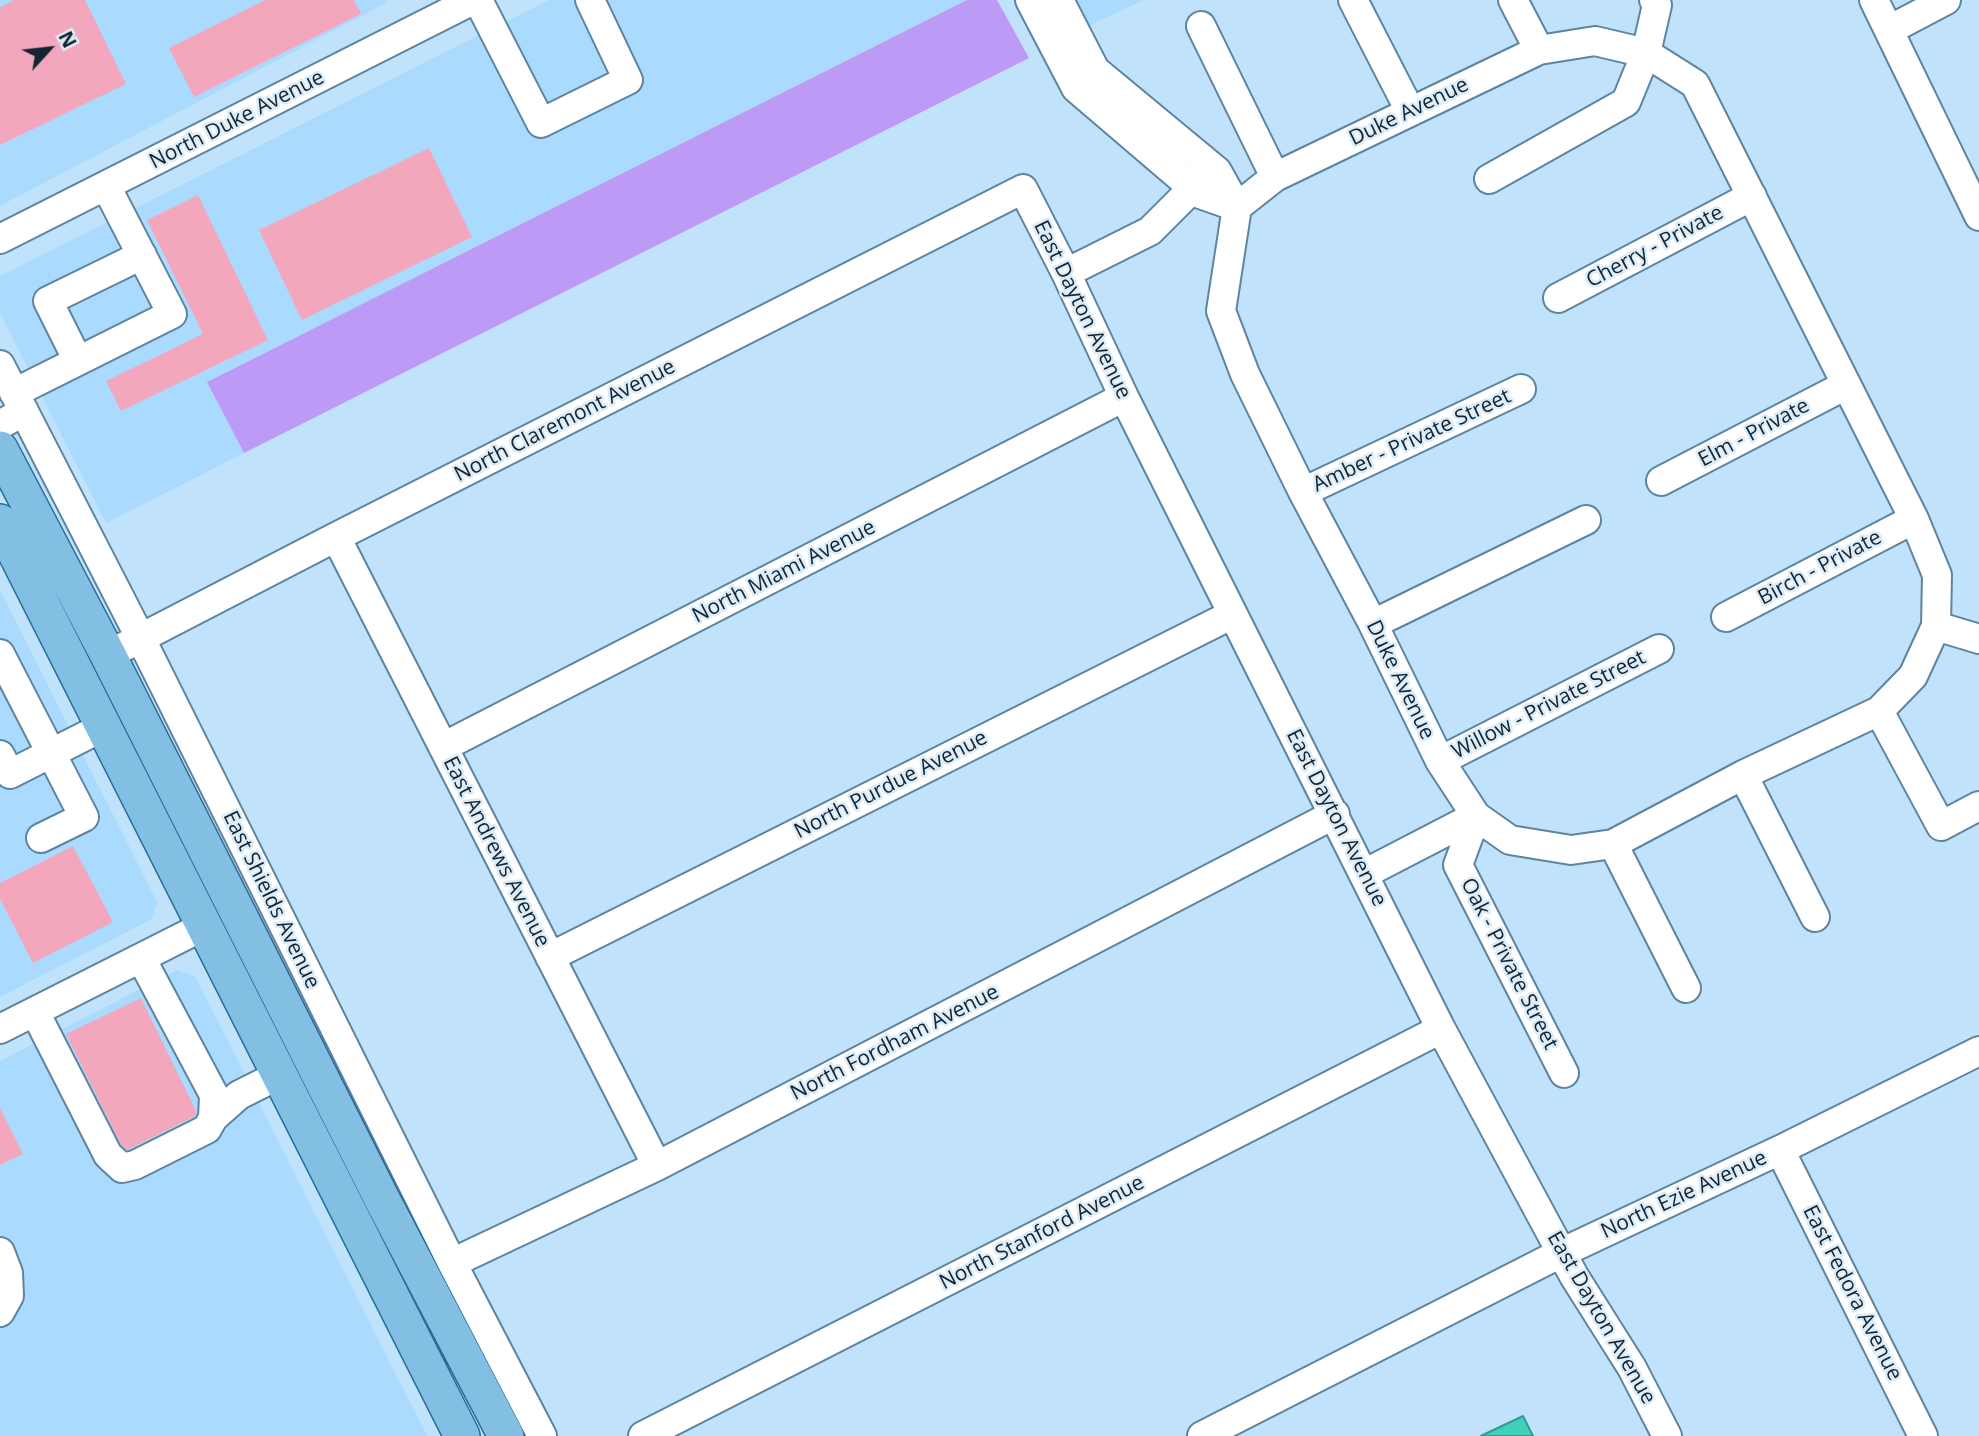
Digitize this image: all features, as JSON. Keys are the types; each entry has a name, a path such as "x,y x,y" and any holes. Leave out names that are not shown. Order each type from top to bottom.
{"main road":[{"name":"East Shields Avenue","path":"0,449 108,655 383,1201 506,1436"},
{"path":"0,523 204,926 258,1085 462,1436"}],"street":[{"path":"476,0 541,123 628,80 590,0"},
{"name":"North Duke Avenue","path":"0,239 106,186 431,10 476,0"},
{"path":"1030,0 1076,88 1201,176"},
{"path":"1059,0 1096,70 1201,176"},
{"path":"1353,0 1410,111"},
{"path":"1513,0 1539,50"},
{"path":"1489,179 1626,102 1646,53 1657,5 1654,0"},
{"path":"1874,0 1979,216"},
{"path":"1889,30 1945,0"},
{"path":"1201,26 1275,177"},
{"name":"Duke Avenue","path":"1595,41 1646,53 1695,84 1914,519 1937,575 1936,626 1913,676 1879,711 1743,775 1613,844 1571,850 1510,840 1476,816 1440,761 1245,374 1221,311 1237,207 1275,177 1539,50 1595,41"},
{"path":"1066,274 1150,231 1201,176 1217,171 1237,207"},
{"path":"13,410 78,361 172,314 106,186"},
{"name":"East Dayton Avenue","path":"1023,189 1124,397 1441,1029 1587,1298 1632,1368 1667,1436"},
{"name":"North Claremont Avenue","path":"108,655 1023,189"},
{"name":"Cherry - Private","path":"1558,298 1752,196"},
{"path":"78,361 48,301 142,255"},
{"name":"East Shields Avenue","path":"0,365 13,410 141,639 452,1263 542,1436"},
{"name":"Elm - Private","path":"1661,481 1846,385"},
{"name":"Amber - Private Street","path":"1303,492 1521,389"},
{"name":"North Miami Avenue","path":"443,747 1124,397"},
{"name":"Birch - Private","path":"1726,617 1914,519"},
{"path":"1373,624 1586,520"},
{"name":"East Andrews Avenue","path":"336,537 657,1166"},
{"name":"North Purdue Avenue","path":"550,957 1233,614"},
{"path":"1936,626 1979,639"},
{"name":"Willow - Private Street","path":"1440,761 1659,649"},
{"path":"0,654 83,817 41,838"},
{"path":"1879,711 1941,826 1979,806"},
{"path":"0,755 10,774 103,727"},
{"path":"1743,775 1815,917"},
{"name":"North Fordham Avenue","path":"452,1263 657,1166 1335,814"},
{"path":"1364,874 1476,816"},
{"name":"Oak - Private Street","path":"1476,816 1458,865 1564,1073"},
{"path":"1613,844 1686,988"},
{"path":"0,1029 204,926"},
{"path":"35,1012 108,1155 122,1168 135,1165 207,1129 212,1118 214,1095 141,958"},
{"name":"North Stanford Avenue","path":"643,1436 1441,1029"},
{"name":"North Ezie Avenue","path":"1202,1436 1563,1252 1780,1150 1979,1051"},
{"path":"212,1118 258,1085"},
{"name":"East Fedora Avenue","path":"1780,1150 1923,1436"},
{"path":"0,1252 8,1273 9,1296 0,1312"}],"shaded area":[{"path":"0,0 387,0 388,2 0,206"},
{"path":"549,0 967,0 207,382 244,453 106,523 0,313 0,276"},
{"path":"967,0 997,0 1029,58 244,453 207,382"},
{"path":"1075,0 1143,0 1087,27"},
{"path":"0,590 157,902 152,919 0,997"},
{"path":"177,970 195,976 427,1436 0,1436 0,1061"},
{"path":"1523,1416 1533,1436 1481,1436 1485,1434"}],"building":[{"path":"14,0 85,0 126,84 0,145 0,7"},
{"path":"265,0 354,0 361,14 194,97 169,48"},
{"path":"429,148 472,237 302,320 259,230"},
{"path":"198,195 268,340 121,411 106,381 203,334 147,220"},
{"path":"73,846 113,922 33,963 0,899 0,883"},
{"path":"141,998 197,1113 127,1150 121,1145 66,1034"},
{"path":"0,1108 23,1154 0,1165"}]}
